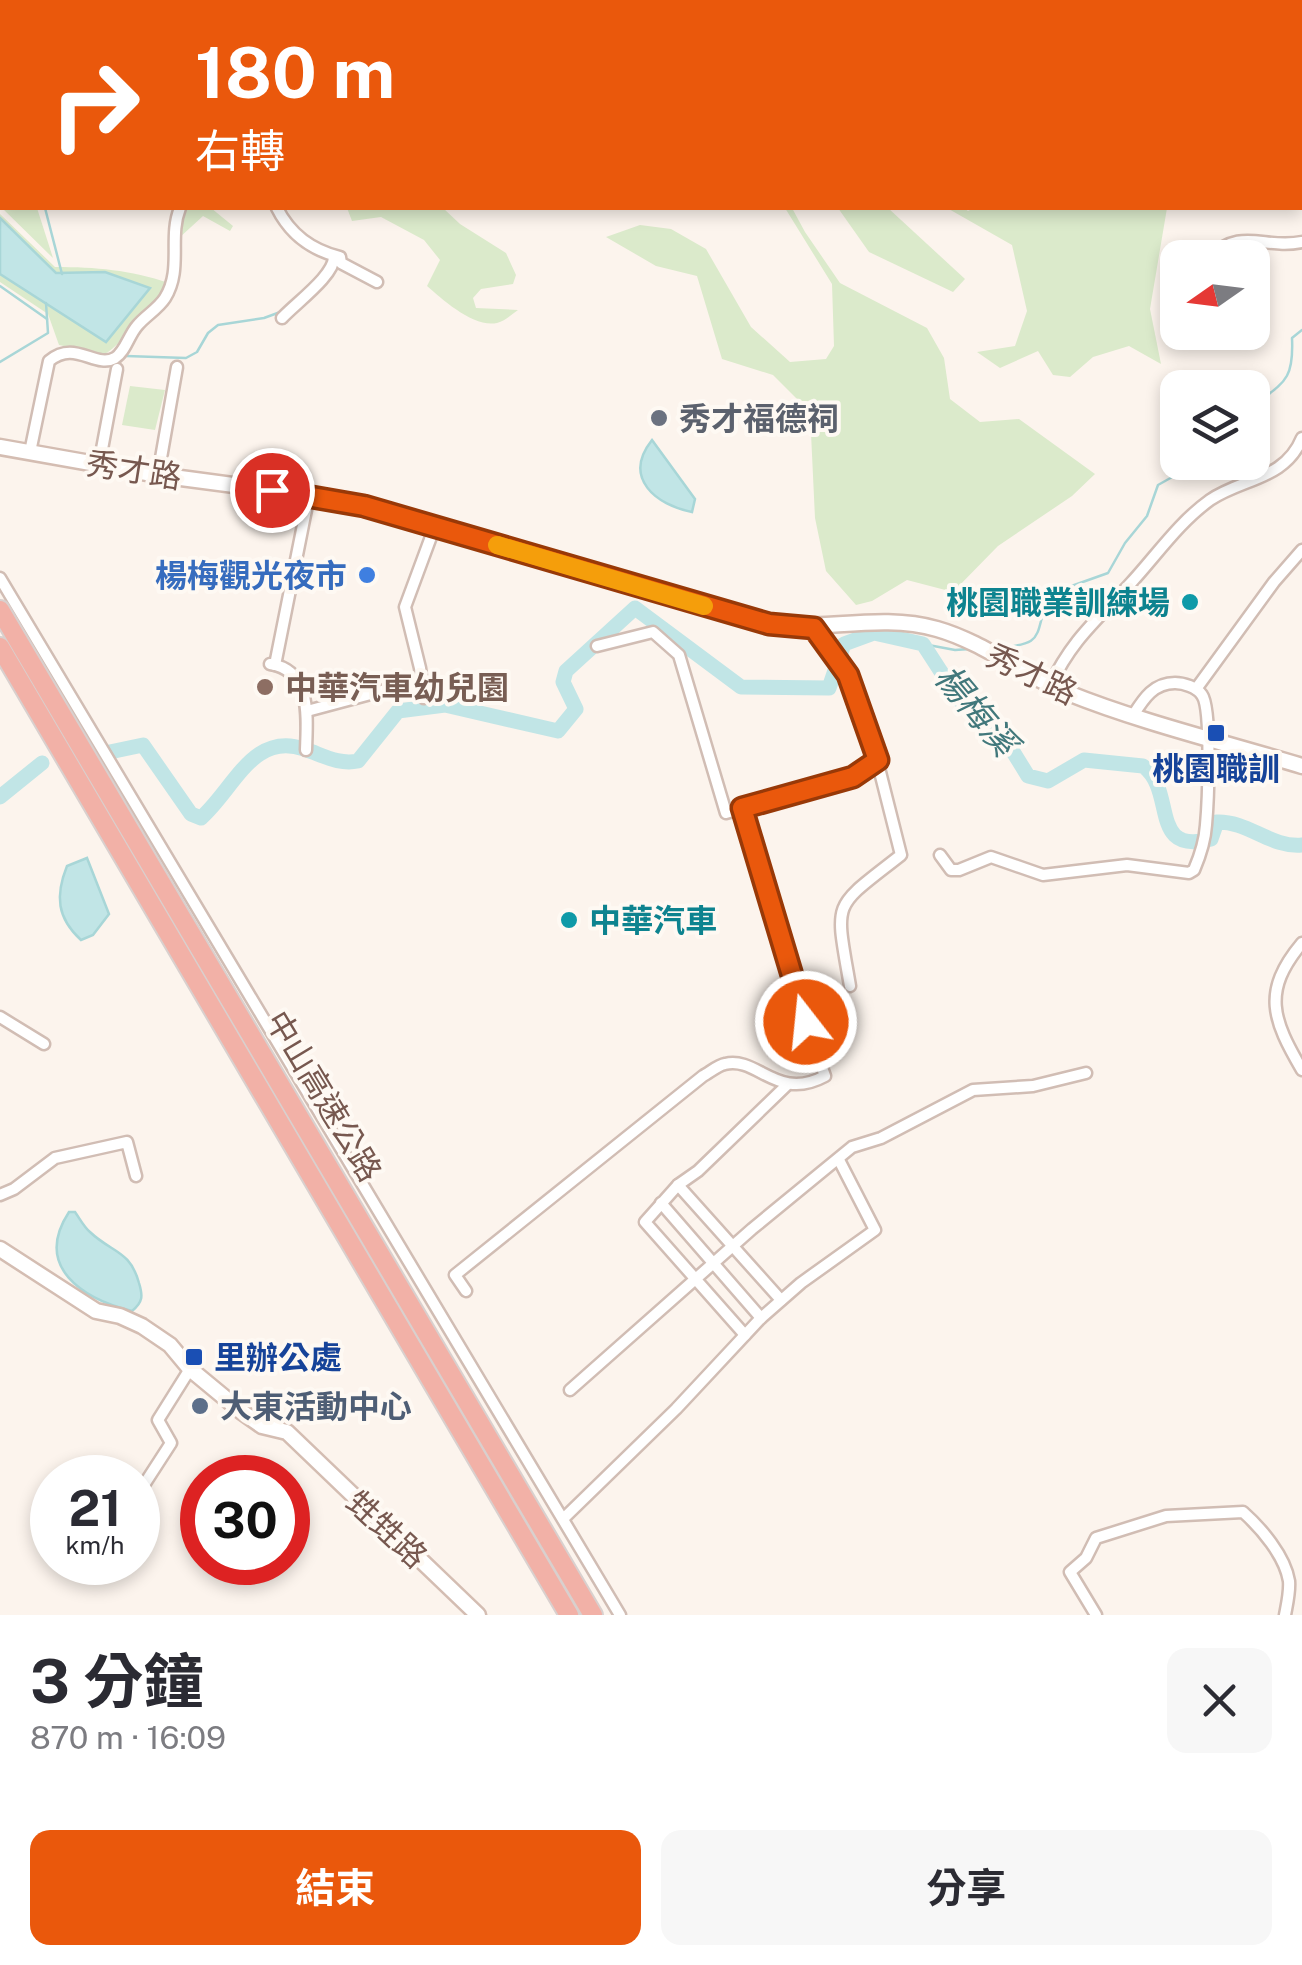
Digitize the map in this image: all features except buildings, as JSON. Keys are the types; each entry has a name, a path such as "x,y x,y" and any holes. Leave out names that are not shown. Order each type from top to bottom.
{"highway":[{"name":"中山高速公路","path":"0,610 593,1615"},
{"name":"中山高速公路","path":"0,647 568,1615"}],"main road":[{"name":"秀才路","path":"0,447 158,475 310,495 436,526 769,624 814,628 872,621 936,628 1050,686 1100,706 1302,766"},
{"name":"甡甡路","path":"0,1249 96,1311 142,1326 170,1345 190,1369 262,1426 287,1432 478,1615"}],"street":[{"path":"30,452 49,361 64,352 104,360 121,351 136,328 164,300 174,276 173,226 179,210"},
{"path":"278,210 290,229 311,248 340,257 341,264 377,282"},
{"path":"1270,244 1302,242"},
{"path":"282,318 304,294 330,275 334,256"},
{"path":"158,475 177,368"},
{"path":"99,465 117,369"},
{"path":"1050,686 1068,652 1094,619 1193,514 1212,498 1278,470 1302,438"},
{"path":"306,750 307,710 296,676 285,667 272,664 310,495"},
{"path":"424,698 406,607 436,526"},
{"path":"1196,689 1302,550"},
{"path":"1285,568 1302,563"},
{"path":"0,578 620,1615"},
{"path":"814,628 848,675 878,760 901,855 846,898 839,914 850,986"},
{"path":"597,646 654,632 679,655 726,813 853,777 878,760"},
{"path":"307,710 422,680"},
{"path":"940,856 951,870 996,857 1042,874 1127,864 1189,873 1194,870 1206,826 1208,708 1196,689 1178,682 1154,688 1134,714"},
{"path":"466,1291 455,1275 724,1064 736,1064 788,1084 806,1086 825,1076 742,808"},
{"path":"1302,943 1285,964 1275,1004 1284,1039 1302,1070"},
{"path":"0,1017 44,1044"},
{"path":"570,1390 852,1147 881,1138 973,1090 1033,1086 1086,1073"},
{"path":"746,1336 646,1222 678,1185 788,1084"},
{"path":"0,1195 55,1158 127,1142 136,1176"},
{"path":"564,1518 676,1410 761,1318 875,1230 839,1160"},
{"path":"678,1185 781,1300"},
{"path":"662,1203 761,1318"},
{"path":"160,1459 170,1443 158,1420 190,1369"},
{"path":"1096,1615 1070,1572 1086,1558 1096,1538 1166,1516 1243,1512 1260,1527 1285,1568 1289,1582 1285,1615"}],"green space":[{"path":"4,210 38,210 53,258"},
{"path":"187,210 213,210 233,226 230,231 203,216 179,238 178,225"},
{"path":"348,210 445,210 506,253 516,275 513,284 481,289 473,298 476,308 518,310 500,322 488,323 459,312 427,286 440,260 424,240 381,217 352,221"},
{"path":"786,210 793,210 840,283 927,328 944,358 950,399 980,422 1019,419 1095,474 1072,496 998,546 953,592 907,580 872,601 856,605 826,571 815,518 810,412 773,375 722,359 697,276 656,266 606,237 640,225 671,229 706,249 751,327 790,362 826,359 834,346 832,284"},
{"path":"839,210 890,210 965,279 953,292 869,252"},
{"path":"951,210 1167,210 1150,309 1161,364 1129,346 1093,357 1070,377 1053,375 1038,351 1000,368 977,352 1015,346 1027,311 1012,245"},
{"path":"0,214 55,267 113,270 169,283 106,353 59,345 48,314 0,282"},
{"path":"130,386 165,390 155,430 122,425"}],"water":[{"path":"0,218 56,273 105,272 150,288 106,342 0,274"},
{"path":"652,440 695,499 692,512 666,503 647,488 641,466"},
{"path":"87,858 109,914 93,935 81,940 63,915 60,897 67,866"},
{"path":"69,1212 75,1212 88,1230 131,1264 141,1295 132,1311 81,1289 60,1264 59,1232"}],"waterway":[{"path":"46,210 62,274"},
{"path":"126,356 186,358 197,352 218,325 283,311 313,283"},
{"path":"0,286 47,319"},
{"path":"0,362 48,333 46,303"},
{"path":"1270,394 1289,372 1292,338 1302,330"},
{"path":"993,648 1031,641 1039,629 1049,594 1108,573 1147,516 1158,485 1167,480"},
{"name":"楊梅溪","path":"105,753 143,745 191,814 201,818 258,755 286,746 337,761 358,761 398,711 445,705 558,731 576,709 563,682 566,671 635,608 741,687 829,688 844,644 874,633 923,644 958,698 984,729 1004,737 1028,776 1048,781 1084,760 1143,766 1153,777 1171,830 1179,838 1191,842 1211,839 1217,822 1239,826 1280,843 1302,845"},
{"path":"923,644 970,649"},
{"name":"楊梅溪","path":"0,797 42,763"}],"slow traffic":[{"path":"497,545 704,606"}],"place":[{"name":"秀才福德祠","path":"659,418"},
{"name":"楊梅觀光夜市","path":"367,575"},
{"name":"桃園職業訓練場","path":"1190,602"},
{"name":"中華汽車幼兒園","path":"265,687"},
{"name":"桃園職訓","path":"1216,733"},
{"name":"中華汽車","path":"569,920"},
{"name":"里辦公處","path":"194,1357"},
{"name":"大東活動中心","path":"200,1406"}],"route":[{"path":"272,490 364,506 741,617 814,628 848,675 878,760 853,777 742,808 806,1022"}]}
